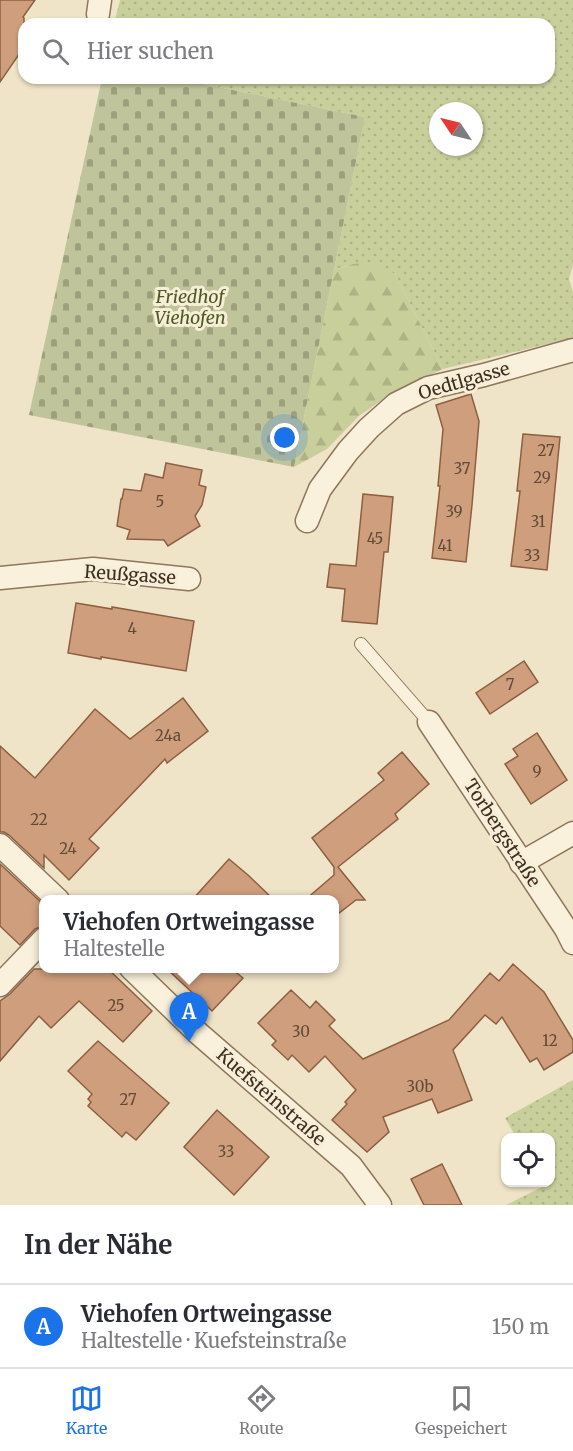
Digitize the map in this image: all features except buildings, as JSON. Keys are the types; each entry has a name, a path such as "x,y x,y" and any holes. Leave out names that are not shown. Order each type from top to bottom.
{"street":[{"name":"Oedtlgasse","path":"307,522 320,489 348,451 396,404 428,388 573,350"},
{"name":"Reußgasse","path":"0,578 93,570 189,579"},
{"name":"Torbergstraße","path":"429,722 573,943"},
{"path":"521,863 573,833"},
{"path":"0,845 53,895"},
{"path":"0,985 39,944"},
{"name":"Kuefsteinstraße","path":"135,973 198,1033 351,1166 380,1205"}],"lane":[{"path":"361,644 429,722"}],"green space":[{"path":"120,0 573,0 573,265 569,279 573,292 573,338 443,369 395,274 353,264 334,270 365,117 203,84 555,84 555,18 116,18"},
{"name":"Friedhof Viehofen","path":"101,84 203,84 365,117 294,467 29,415"},
{"path":"376,262 395,274 443,369 392,393 359,416 327,449 294,467 334,270 353,264"},
{"path":"573,1080 573,1205 506,1205 542,1187 555,1187 555,1133 514,1133 505,1118"}],"place":[{"name":"Viehofen Ortweingasse","path":"189,1042"}]}
